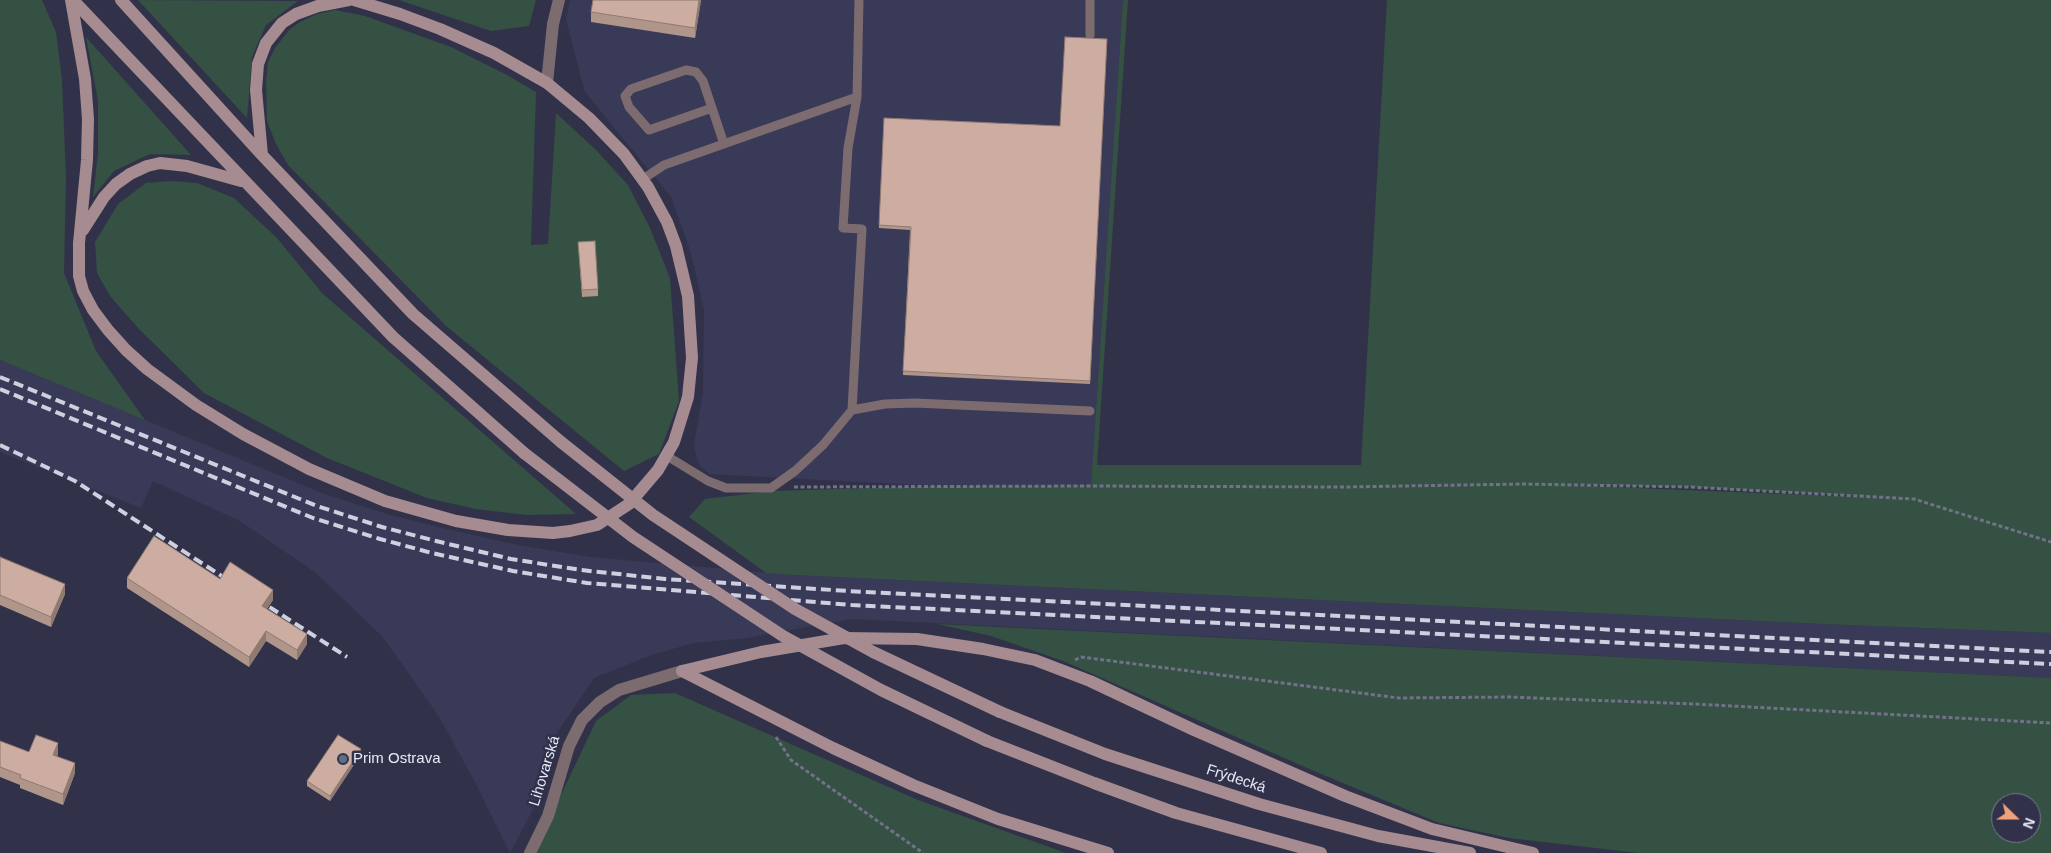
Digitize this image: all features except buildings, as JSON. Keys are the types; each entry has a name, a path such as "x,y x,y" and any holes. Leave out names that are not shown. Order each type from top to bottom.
{"main road":[{"path":"72,0 393,337 524,453 640,542 783,636 881,690 987,741 1176,813 1321,853"},
{"path":"72,0 85,79 88,119 79,276 83,292 108,330 142,365 196,405 259,444 308,469 371,496 405,508 473,524 526,531 570,531 597,525 622,510 648,484 667,456 680,427 690,387 692,358 691,318 688,296 668,222 643,179 608,136 547,83 494,53 440,28 354,0"},
{"name":"Frýdecká","path":"121,0 262,155 413,314 561,442 620,490 684,536 795,609 895,663 1000,712 1105,754 1259,804 1378,836 1470,853"},
{"path":"262,155 256,90 258,64 266,43 282,23 296,14 318,6 349,0"},
{"path":"80,234 104,197 116,184 130,174 147,166 160,163 187,166 244,182"},
{"path":"682,670 770,650 852,638 894,637 940,641 1035,660 1090,681 1194,730 1345,796 1432,828 1533,853"},
{"path":"682,670 824,744 913,785 998,819 1108,853"}],"street":[{"path":"547,83 554,24 559,0"},
{"name":"Lihovarská","path":"530,853 548,816 573,735 587,714 600,702 619,690 682,670"}],"lane":[{"path":"667,456 708,482 726,488 771,488 795,472 816,452 852,410 862,229 843,228 848,148 857,98 859,0"},
{"path":"1090,0 1090,35"},
{"path":"712,108 649,130 629,107 625,96 631,89 690,70 696,72 702,77 724,144"},
{"path":"643,179 664,165 857,98"},
{"path":"852,410 885,404 915,403 1090,411"}],"path":[{"path":"771,488 1344,487 1523,484 1689,487 1914,499 2051,542"},
{"path":"1055,667 1082,657 1399,698 1517,697 1694,704 2051,723"},
{"path":"775,735 791,760 923,853"}],"shaded area":[{"path":"570,0 1123,0 1091,486 938,486 709,474 701,467 694,445 703,392 704,310 691,253 671,197 585,92 566,20"},
{"path":"0,360 322,493 387,514 438,527 518,545 590,557 793,575 1822,624 2051,633 2051,678 851,619 747,638 693,643 649,656 594,678 555,736 538,800 510,853 474,780 438,715 382,636 316,573 240,521 153,481 141,508 0,452"}],"green space":[{"path":"0,0 42,0 56,32 62,80 66,177 64,273 96,351 145,420 0,360"},
{"path":"138,0 298,1 266,25 252,57 247,118"},
{"path":"399,0 536,0 529,26 491,31"},
{"path":"1123,0 1128,0 1097,465 1361,465 1387,0 2051,0 2051,633 1822,624 766,573 689,517 705,499 772,491 938,486 1091,485","holes":["1564,485 1689,487 1858,496 1858,497"]},
{"path":"335,10 365,16 451,47 536,92 531,245 548,244 556,113 596,150 628,185 650,228 670,278 679,401 659,454 624,471 446,326 288,165 276,144 267,121 266,80 268,62 275,48 290,29 317,14"},
{"path":"86,37 191,155 150,154 114,171 93,197 98,153 98,101"},
{"path":"171,181 197,183 234,198 277,238 322,293 576,514 526,515 476,509 427,498 327,458 204,393 139,329 110,296 97,273 95,242 118,204 146,183"},
{"path":"937,624 2051,678 2051,853 1639,853 1509,838 1439,823 1314,771 1063,661 991,636"},
{"path":"675,693 918,800 1066,853 537,853 561,795 596,721 631,695"}],"railway":[{"path":"0,377 317,506 382,527 436,541 511,559 581,570 665,579 848,591 2051,652"},
{"path":"0,389 313,518 432,553 513,571 587,583 852,605 2051,664"},
{"path":"0,445 75,481 234,584"},
{"path":"257,599 347,657"}],"place":[{"name":"Prim Ostrava","path":"343,759"}]}
